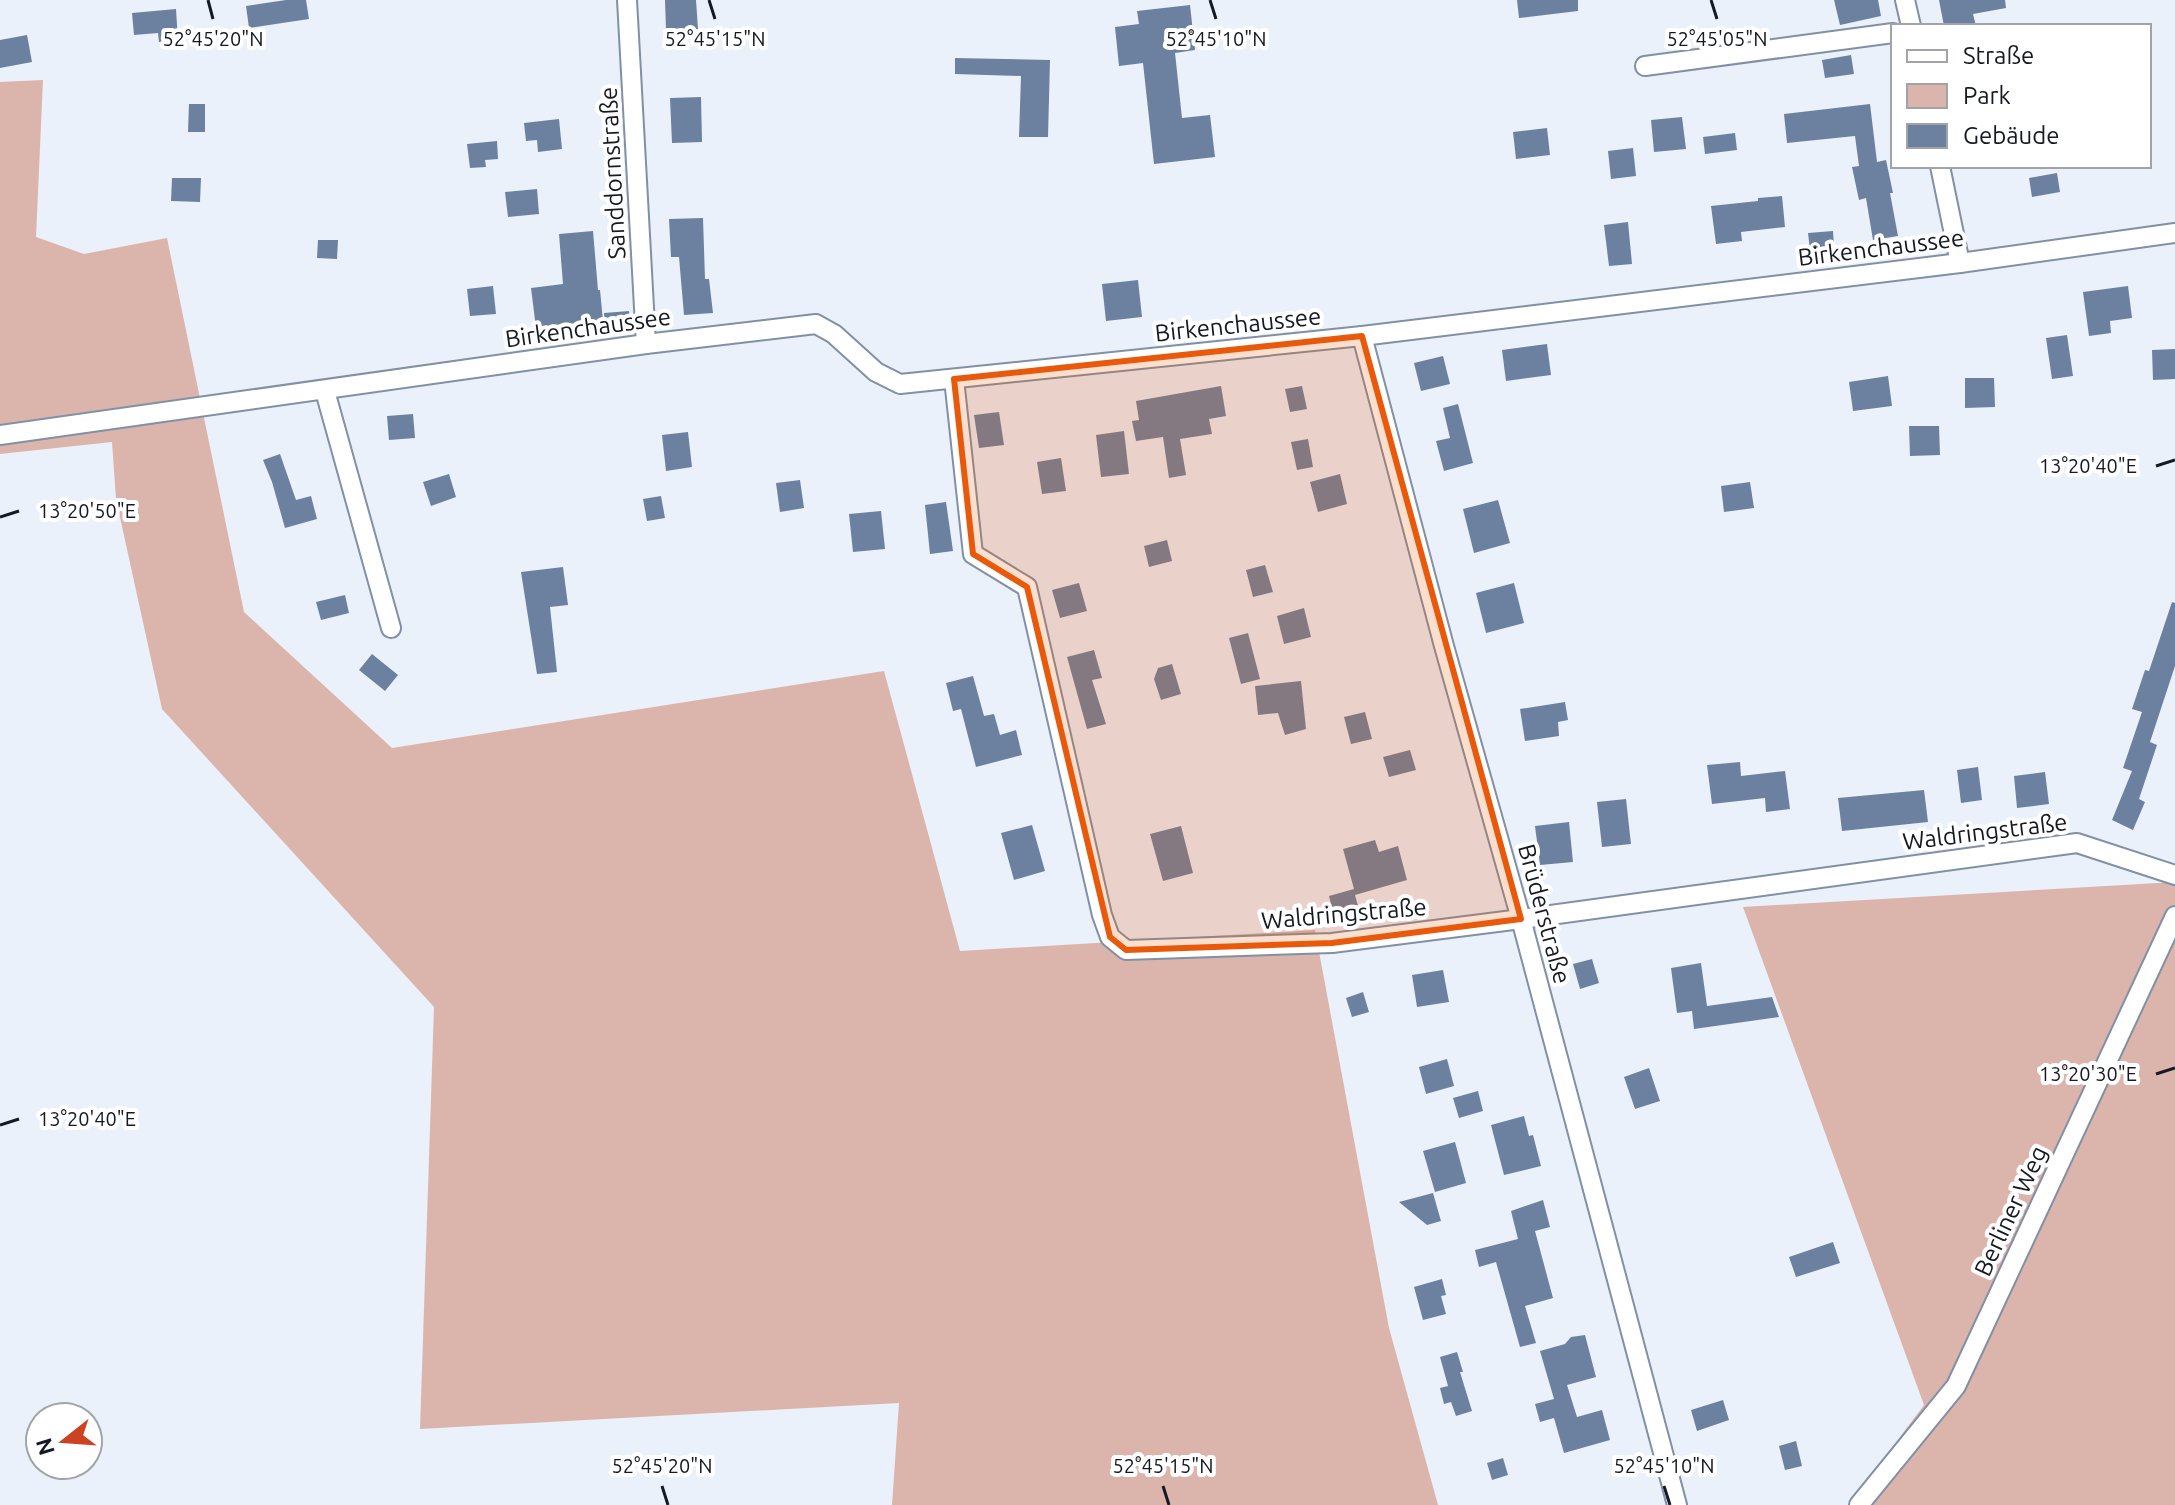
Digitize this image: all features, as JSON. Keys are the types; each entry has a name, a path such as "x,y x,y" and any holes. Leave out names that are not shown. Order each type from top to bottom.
{"street":[{"name":"Sanddornstraße","path":"627,0 646,344"},
{"path":"1905,0 1911,24"},
{"path":"1645,66 1891,33"},
{"path":"1940,168 1960,263"},
{"name":"Birkenchaussee","path":"0,435 646,344 816,324 834,334 876,372 900,384 1362,336 1960,263 2175,233"},
{"name":"Brüderstraße","path":"1362,336 1677,1505"},
{"name":"Waldringstraße","path":"954,379 973,554 1027,587 1102,915 1110,937 1126,950 1332,943 2077,843 2175,875"},
{"path":"325,391 391,628"},
{"name":"Berliner Weg","path":"1859,1505 1956,1386 2175,916"}],"highlighted area":[{"path":"1362,336 1521,919 1332,943 1126,950 1110,937 1027,587 973,554 954,379"}],"green space":[{"path":"43,80 36,237 84,254 167,238 244,612 392,748 884,671 960,951 1315,930 1389,1328 1438,1505 892,1505 899,1403 420,1429 434,1007 162,709 116,499 112,442 0,454 0,82"},
{"path":"2175,882 2175,1505 1849,1505 1924,1405 1743,907"}],"building":[{"path":"306,0 309,19 249,28 246,6"},
{"path":"665,0 696,0 698,29 666,30"},
{"path":"1517,0 1578,0 1578,11 1519,18"},
{"path":"1834,0 1878,0 1881,16 1840,25"},
{"path":"1939,0 2005,0 2006,8 1973,14 1976,24 1944,24"},
{"path":"1190,5 1195,50 1175,53 1182,118 1210,115 1215,157 1154,164 1143,63 1119,66 1115,27 1139,24 1137,11"},
{"path":"176,9 178,41 159,42 158,33 134,35 132,13"},
{"path":"27,35 32,62 0,68 0,40"},
{"path":"1851,55 1854,74 1825,78 1822,60"},
{"path":"955,58 1050,60 1048,137 1019,137 1021,76 955,74"},
{"path":"701,97 702,142 672,143 670,98"},
{"path":"189,104 205,104 205,132 188,132"},
{"path":"1870,104 1877,162 1886,160 1898,236 1873,240 1866,198 1859,200 1852,167 1859,166 1855,136 1787,143 1784,114"},
{"path":"1682,117 1686,149 1654,152 1651,120"},
{"path":"559,119 562,149 538,152 537,140 526,141 524,123"},
{"path":"1547,128 1550,155 1516,159 1513,132"},
{"path":"1735,133 1737,150 1705,154 1703,137"},
{"path":"497,141 498,159 485,160 486,167 470,168 467,144"},
{"path":"1633,148 1636,176 1611,179 1608,151"},
{"path":"2057,173 2060,192 2032,197 2029,178"},
{"path":"172,178 201,178 200,202 171,201"},
{"path":"537,189 539,214 508,217 505,192"},
{"path":"1782,196 1785,227 1741,232 1742,241 1716,244 1711,206"},
{"path":"703,218 705,279 709,279 713,313 684,315 679,257 671,257 669,219"},
{"path":"1628,222 1632,264 1609,266 1604,225"},
{"path":"593,231 603,321 554,325 554,334 537,336 531,288 563,284 559,234"},
{"path":"1833,231 1834,247 1810,250 1808,233"},
{"path":"318,240 338,240 337,259 317,258"},
{"path":"1138,280 1142,317 1106,321 1102,284"},
{"path":"493,286 496,314 470,316 467,289"},
{"path":"2128,286 2132,318 2110,321 2111,333 2089,336 2083,292"},
{"path":"629,311 631,329 606,332 604,313"},
{"path":"2067,335 2073,376 2052,379 2046,338"},
{"path":"1547,344 1551,375 1506,381 1502,350"},
{"path":"2175,349 2175,379 2153,380 2152,350"},
{"path":"1443,356 1450,384 1421,391 1414,363"},
{"path":"1888,376 1892,406 1853,411 1849,382"},
{"path":"1965,378 1994,378 1995,407 1965,408"},
{"path":"1221,386 1226,416 1209,419 1212,434 1180,439 1186,475 1169,478 1163,437 1136,441 1132,421 1139,420 1136,401"},
{"path":"1302,386 1307,409 1290,412 1285,389"},
{"path":"1458,404 1473,463 1444,471 1436,441 1450,438 1443,408"},
{"path":"999,412 1004,445 979,448 974,415"},
{"path":"413,414 415,438 389,440 387,416"},
{"path":"1909,426 1939,426 1940,455 1910,456"},
{"path":"1124,431 1129,474 1101,477 1096,435"},
{"path":"688,432 692,467 666,471 662,435"},
{"path":"1308,439 1313,467 1297,470 1291,442"},
{"path":"280,454 296,500 311,496 317,519 285,528 263,460"},
{"path":"1061,458 1066,491 1042,494 1037,462"},
{"path":"449,474 456,497 431,506 423,482"},
{"path":"1340,474 1347,504 1318,512 1310,482"},
{"path":"800,480 804,508 780,512 776,483"},
{"path":"1750,482 1754,508 1724,512 1721,486"},
{"path":"661,496 665,518 647,521 643,499"},
{"path":"1498,500 1510,543 1474,553 1463,509"},
{"path":"946,502 953,551 930,554 925,505"},
{"path":"881,511 885,549 853,552 849,514"},
{"path":"1167,540 1172,561 1149,567 1144,546"},
{"path":"1265,565 1273,592 1253,597 1246,570"},
{"path":"563,567 568,605 550,607 557,672 537,674 521,572"},
{"path":"1079,583 1087,611 1060,618 1052,590"},
{"path":"1514,583 1524,623 1486,633 1476,593"},
{"path":"345,595 349,613 321,620 316,602"},
{"path":"2172,602 2175,603 2175,666 2150,742 2157,745 2139,799 2145,802 2133,830 2112,820 2132,771 2123,768 2142,712 2132,709 2145,670 2149,671"},
{"path":"1304,608 1311,637 1284,644 1277,616"},
{"path":"1248,633 1260,679 1241,684 1229,638"},
{"path":"1094,650 1102,678 1092,680 1106,724 1087,729 1067,657"},
{"path":"372,654 398,675 385,691 359,670"},
{"path":"1172,664 1181,694 1161,700 1154,679 1158,668"},
{"path":"973,676 984,716 994,714 1000,735 1016,730 1022,755 976,767 961,709 953,711 946,683"},
{"path":"1301,681 1306,729 1285,735 1278,713 1258,715 1255,686"},
{"path":"1565,702 1568,720 1558,722 1559,736 1525,741 1520,709"},
{"path":"1365,712 1372,739 1351,744 1344,717"},
{"path":"1410,750 1416,770 1389,777 1383,757"},
{"path":"1740,762 1741,776 1785,771 1790,809 1766,812 1765,798 1712,804 1707,765"},
{"path":"1978,767 1982,800 1961,803 1957,770"},
{"path":"2045,772 2049,804 2017,808 2014,776"},
{"path":"1924,790 1928,822 1842,831 1838,798"},
{"path":"1626,799 1631,844 1602,847 1597,802"},
{"path":"1569,822 1573,862 1540,865 1535,826"},
{"path":"1032,825 1045,871 1014,880 1001,833"},
{"path":"1181,826 1193,873 1163,881 1150,834"},
{"path":"1375,840 1379,852 1398,846 1407,880 1355,895 1360,913 1335,920 1329,896 1354,889 1343,849"},
{"path":"1592,959 1599,983 1580,989 1573,964"},
{"path":"1701,963 1707,1006 1772,997 1779,1017 1694,1029 1692,1011 1677,1013 1671,968"},
{"path":"1443,970 1449,1002 1417,1007 1412,975"},
{"path":"1363,992 1369,1012 1352,1017 1346,998"},
{"path":"1447,1059 1454,1086 1426,1094 1419,1067"},
{"path":"1649,1068 1660,1101 1635,1109 1624,1077"},
{"path":"1478,1091 1483,1111 1459,1118 1453,1098"},
{"path":"1524,1116 1529,1136 1533,1135 1541,1166 1504,1175 1491,1125"},
{"path":"1455,1142 1466,1183 1435,1192 1423,1151"},
{"path":"1433,1193 1441,1221 1427,1225 1399,1202"},
{"path":"1543,1200 1550,1227 1535,1231 1553,1298 1525,1306 1536,1343 1520,1347 1496,1262 1479,1267 1475,1250 1518,1239 1511,1211"},
{"path":"1833,1242 1840,1263 1796,1277 1789,1257"},
{"path":"1442,1279 1446,1295 1441,1296 1446,1314 1423,1320 1414,1287"},
{"path":"1585,1335 1596,1377 1567,1385 1577,1417 1602,1410 1610,1440 1564,1453 1554,1418 1540,1422 1535,1404 1554,1399 1540,1351 1565,1344 1571,1337"},
{"path":"1457,1352 1472,1411 1456,1416 1451,1402 1444,1404 1440,1388 1448,1386 1440,1357"},
{"path":"1723,1400 1729,1420 1697,1431 1691,1410"},
{"path":"1796,1441 1802,1466 1785,1470 1779,1446"},
{"path":"1503,1458 1508,1475 1492,1480 1487,1463"}]}
